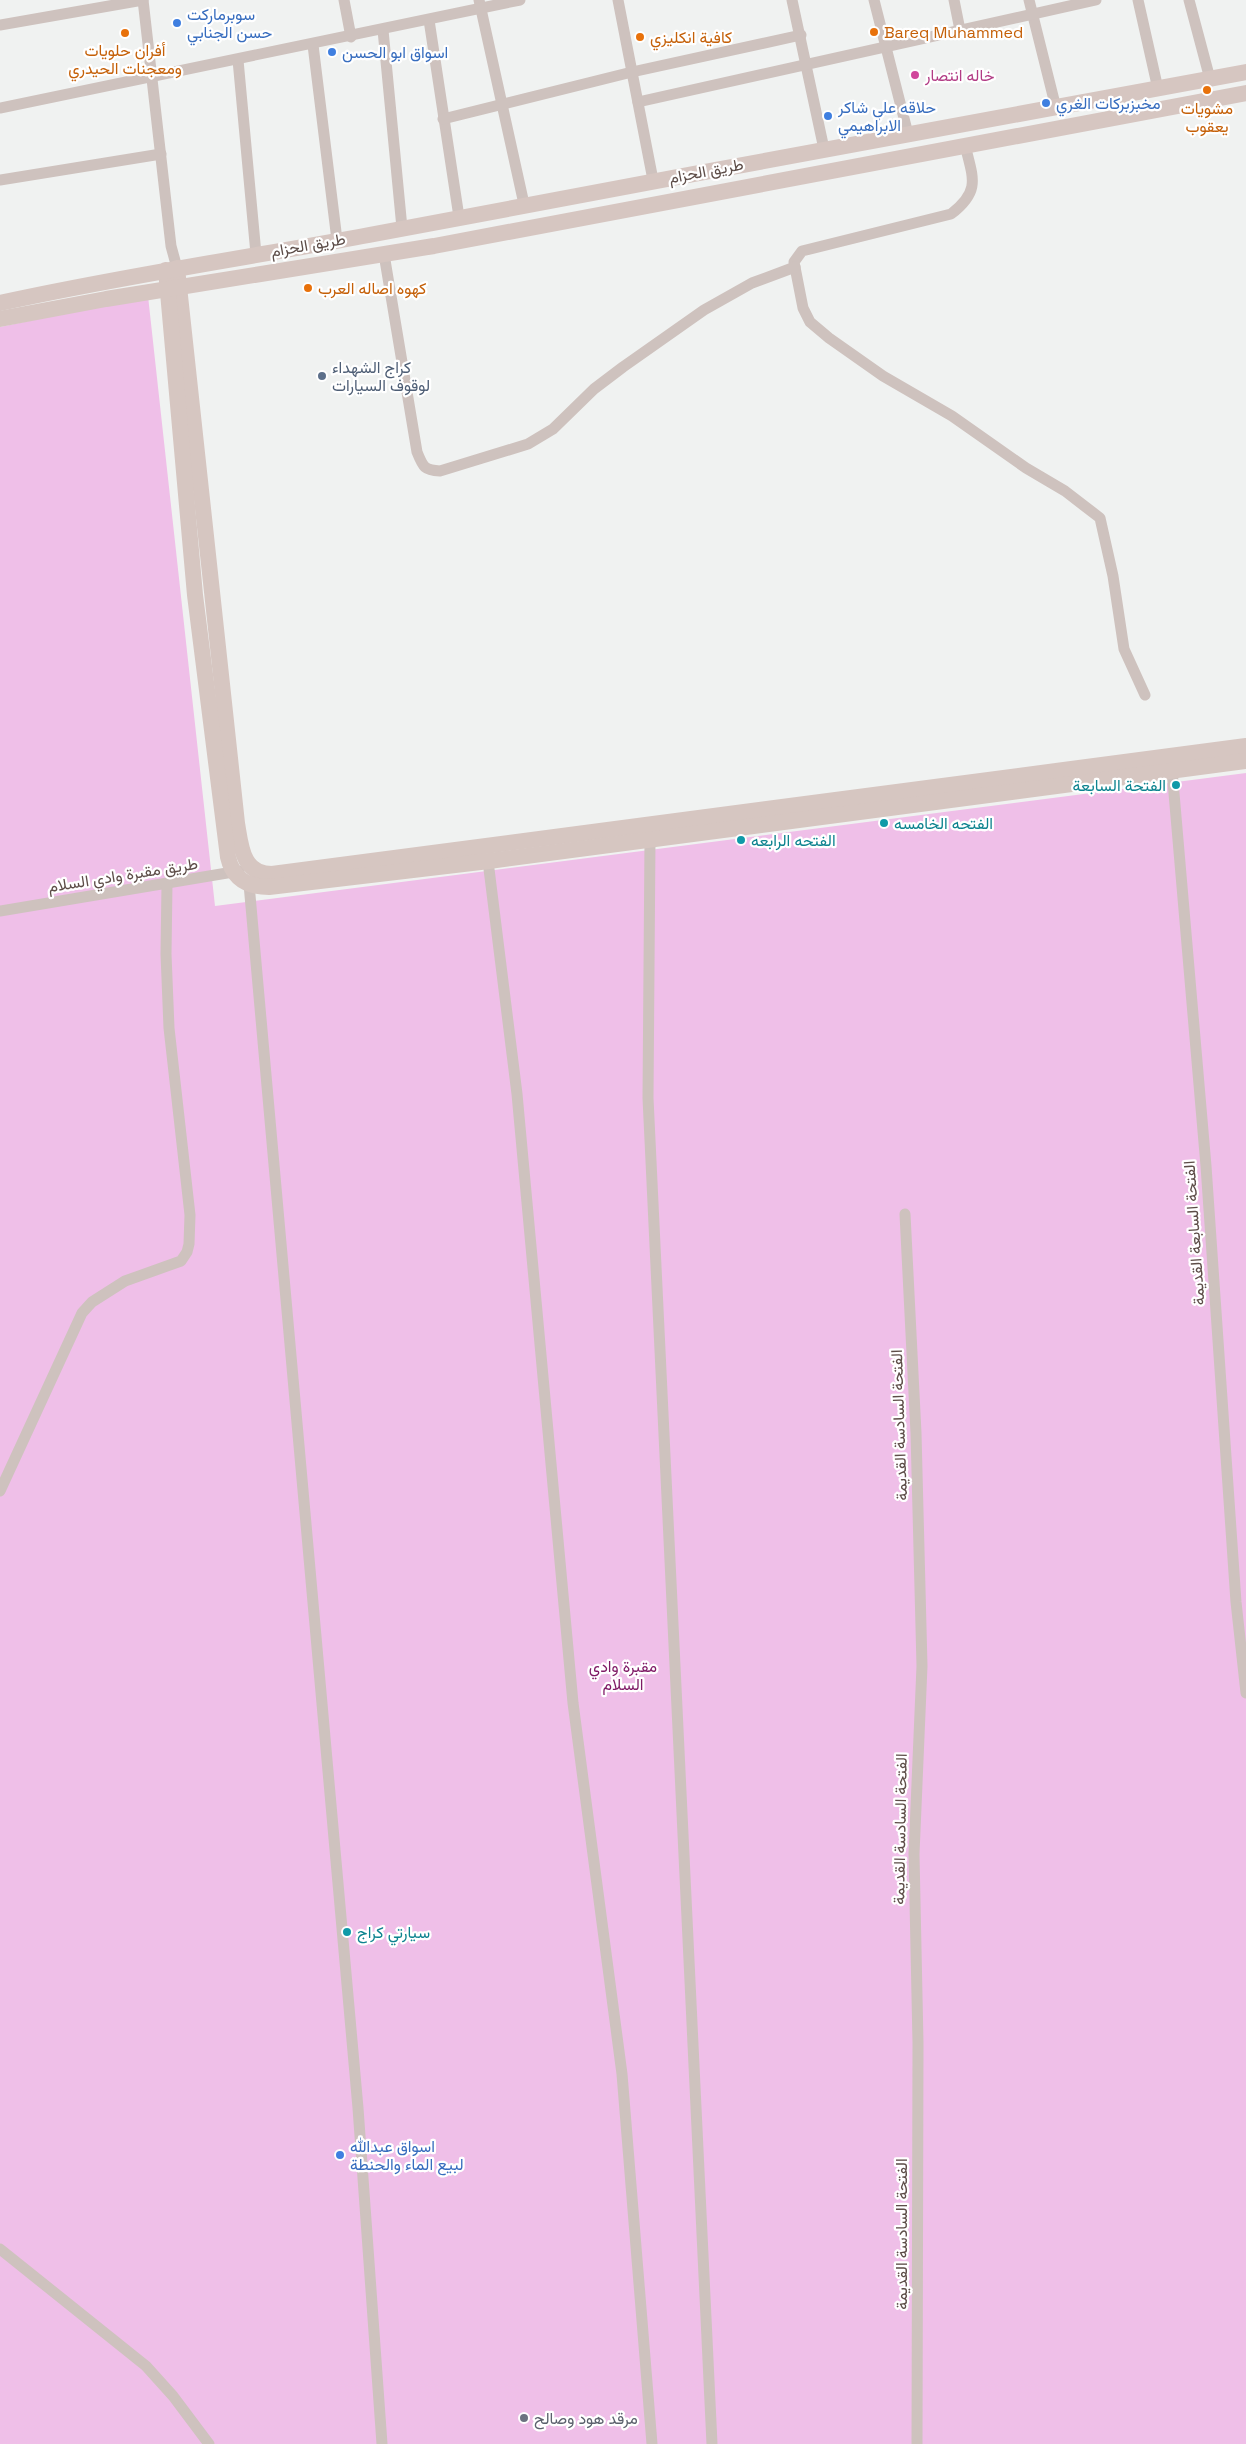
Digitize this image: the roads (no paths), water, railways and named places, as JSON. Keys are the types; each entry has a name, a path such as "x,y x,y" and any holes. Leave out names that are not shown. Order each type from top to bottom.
{"street":[{"path":"0,25 143,0 171,246 173,288 228,857 234,873 249,884 269,887 488,861 586,840"},
{"path":"344,0 351,37"},
{"path":"0,108 351,37 429,20 480,4 520,0"},
{"path":"618,0 653,180"},
{"path":"792,0 801,34 824,149"},
{"path":"874,0 906,134 912,144 911,151 906,156"},
{"path":"954,0 960,30"},
{"path":"1029,0 1056,108"},
{"path":"638,102 960,30 1072,2 1096,0"},
{"path":"1138,0 1158,89"},
{"path":"1189,0 1210,79"},
{"path":"480,4 524,204"},
{"path":"429,20 459,217"},
{"path":"383,30 402,228"},
{"path":"444,119 632,72 801,34"},
{"path":"314,44 337,240"},
{"path":"238,60 256,254"},
{"name":"طريق الحزام","path":"0,303 172,269 1246,72"},
{"name":"طريق الحزام","path":"0,319 173,288 384,254 1246,93"},
{"path":"974,123 971,128 971,135 975,140 973,144 974,186 966,203 951,214 802,251 794,262 794,267 803,308 810,322 829,338 883,376 952,416 1026,468 1065,491 1100,518 1113,576 1124,649 1145,695"},
{"path":"0,180 160,154"},
{"path":"626,186 621,192 622,200 627,207 635,208"},
{"path":"590,192 596,196 599,204 597,212 590,216"},
{"path":"384,254 417,452 421,464 428,470 440,471 528,444 553,429 594,389 704,310 752,283 794,267"},
{"path":"182,315 190,300 214,282"},
{"path":"173,288 182,315 203,594"},
{"path":"205,616 242,853 251,867 264,874 623,836 924,796 1246,761"},
{"path":"924,796 1246,746"},
{"name":"الفتحة السابعة القديمة","path":"1172,770 1206,1166 1236,1602 1246,1693"},
{"path":"623,836 650,840 892,800"},
{"path":"650,840 648,1098 712,2444"},
{"path":"488,861 516,1094 573,1703 622,2074 652,2444"},
{"path":"251,867 249,884 358,2108 382,2444"},
{"name":"طريق مقبرة وادي السلام","path":"0,911 234,873 251,867"},
{"path":"0,1491 82,1313 92,1302 125,1280 181,1261 187,1252 190,1235 190,1215 167,991 167,884"},
{"name":"الفتحة السادسة القديمة","path":"905,1214 916,1433 922,1666 914,1854 918,2043 917,2444"},
{"path":"0,2249 146,2366 173,2396 209,2444"}],"place":[{"name":"سوبرماركت حسن الجنابي","path":"177,23"},
{"name":"Bareq Muhammed","path":"874,32"},
{"name":"أفران حلويات ومعجنات الحيدري","path":"125,33"},
{"name":"كافية انكليزي","path":"640,37"},
{"name":"اسواق ابو الحسن","path":"332,52"},
{"name":"خاله انتصار","path":"915,75"},
{"name":"مشويات يعقوب","path":"1207,90"},
{"name":"مخبزبركات الغري","path":"1046,103"},
{"name":"حلاقه علي شاكر الابراهيمي","path":"828,116"},
{"name":"كهوه اصاله العرب","path":"308,288"},
{"name":"كراج الشهداء لوقوف السيارات","path":"322,376"},
{"name":"الفتحة السابعة","path":"1176,785"},
{"name":"الفتحه الخامسه","path":"884,823"},
{"name":"الفتحه الرابعه","path":"741,840"},
{"name":"سيارتي كراج","path":"347,1932"},
{"name":"اسواق عبدالله لبيع الماء والحنطة","path":"340,2155"},
{"name":"مرقد هود وصالح","path":"524,2418"}],"park label":[{"name":"مقبرة وادي السلام","path":"623,1675"}]}
